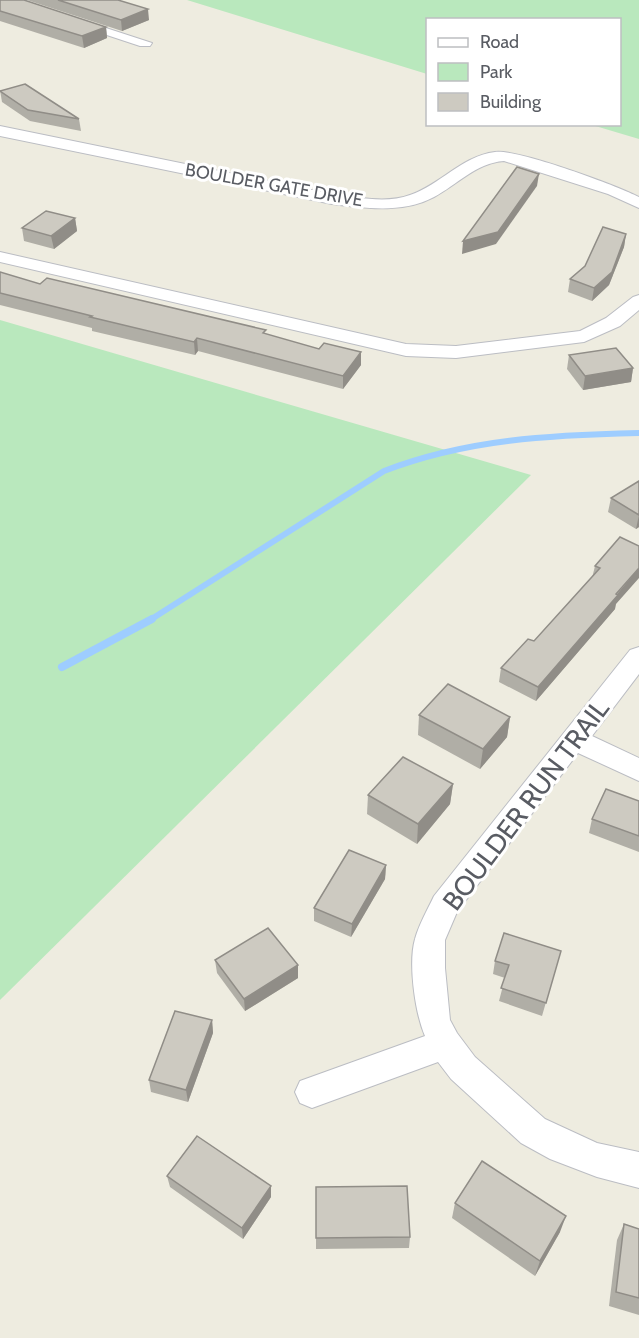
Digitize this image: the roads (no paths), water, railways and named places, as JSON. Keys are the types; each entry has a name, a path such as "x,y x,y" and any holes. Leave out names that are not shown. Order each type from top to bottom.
{"street":[{"path":"7,0 145,43"},
{"name":"BOULDER GATE DRIVE","path":"0,131 332,199 381,203 413,200 433,192 494,153 614,191 639,203"},
{"path":"413,200 426,218"},
{"path":"0,257 406,350 456,352 584,336 613,322 639,301"},
{"name":"BOULDER RUN TRAIL","path":"639,656 445,905 430,940 429,968 434,1020 445,1044 463,1068 533,1131 562,1147 597,1160 639,1170"},
{"path":"575,740 639,770"},
{"path":"312,1092 445,1044"}],"waterway":[{"path":"150,620 384,471 415,460 478,445 542,437 639,433"},
{"path":"62,667 152,619"}]}
